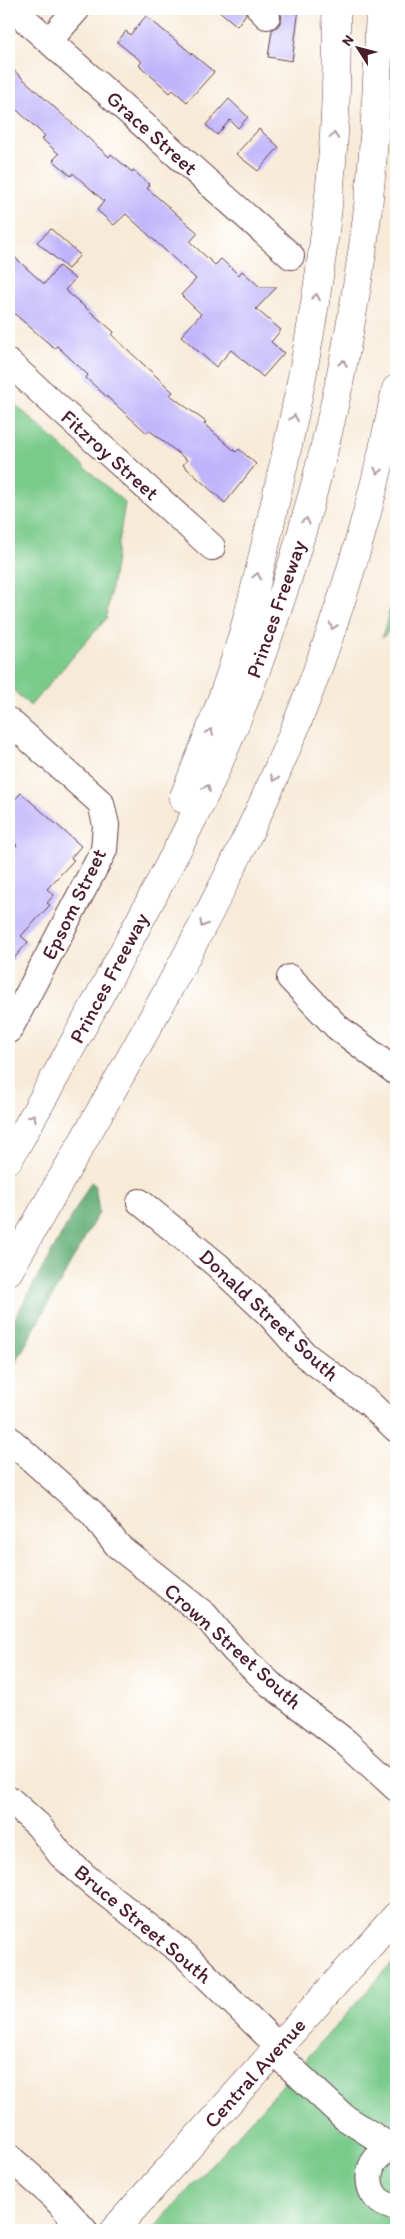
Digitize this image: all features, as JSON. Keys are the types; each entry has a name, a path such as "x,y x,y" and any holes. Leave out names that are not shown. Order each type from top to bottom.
{"main road":[{"path":"80,1034 181,804 221,704 247,619 291,430 318,286 329,206 335,116 336,9"},
{"name":"Princes Freeway","path":"9,1159 80,1034 208,788 268,639 300,540 331,423 350,329 366,222 376,114 380,9"},
{"path":"9,1271 205,919 235,862 279,766 340,604 371,499 396,389"},
{"name":"Central Avenue","path":"114,2230 396,1916"}],"street":[{"name":"Grace Street","path":"13,9 290,256"},
{"path":"49,41 77,9"},
{"name":"Fitzroy Street","path":"9,363 212,547"},
{"name":"Epsom Street","path":"9,721 101,803 106,825 104,850 9,1030"},
{"path":"290,978 337,1027 396,1072"},
{"name":"Donald Street South","path":"140,1202 227,1274 269,1314 305,1355 368,1404 396,1429"},
{"name":"Crown Street South","path":"9,1439 92,1513 118,1546 205,1615 234,1650 270,1684 346,1742 396,1788"},
{"name":"Bruce Street South","path":"9,1799 38,1825 60,1855 96,1886 185,1955 344,2117"},
{"path":"344,2117 395,2149"},
{"path":"344,2117 361,2150 369,2172 371,2190 383,2203 396,2207"},
{"path":"369,2172 378,2157 395,2149"},
{"path":"9,2157 54,2196 84,2230"}],"green space":[{"path":"9,399 125,503 106,619 30,706 9,686"},
{"path":"396,587 396,623 382,638"},
{"path":"91,1182 95,1185 99,1212 9,1375 9,1328"},
{"path":"396,1959 396,2230 152,2230"}],"building":[{"path":"217,9 245,9 246,14 237,26"},
{"path":"280,9 299,9 292,61 268,57 272,30 278,26 282,19"},
{"path":"146,16 214,72 187,102 173,90 170,93 139,65 142,62 117,42 126,31 130,35"},
{"path":"9,66 109,157 111,154 150,185 147,188 198,233 190,242 215,265 221,259 239,275 242,271 260,287 277,287 256,309 281,330 271,342 284,353 263,377 231,350 216,367 181,336 201,314 181,295 196,279 126,214 114,225 97,210 104,201 73,173 71,176 53,160 59,154 42,139 45,136 17,110 9,118"},
{"path":"229,99 248,117 238,128 230,120 217,135 206,125"},
{"path":"259,129 279,147 258,171 236,154"},
{"path":"51,229 80,255 68,269 37,242"},
{"path":"9,252 44,284 59,266 75,279 65,290 114,332 112,335 173,392 170,395 206,422 204,424 236,452 239,449 256,464 225,503 183,465 187,460 149,430 147,433 86,378 88,375 57,346 54,348 9,309"},
{"path":"21,793 81,846 71,858 74,860 47,889 54,895 47,903 50,905 21,936 28,942 9,964 9,853 17,845 9,838 9,806"}]}
